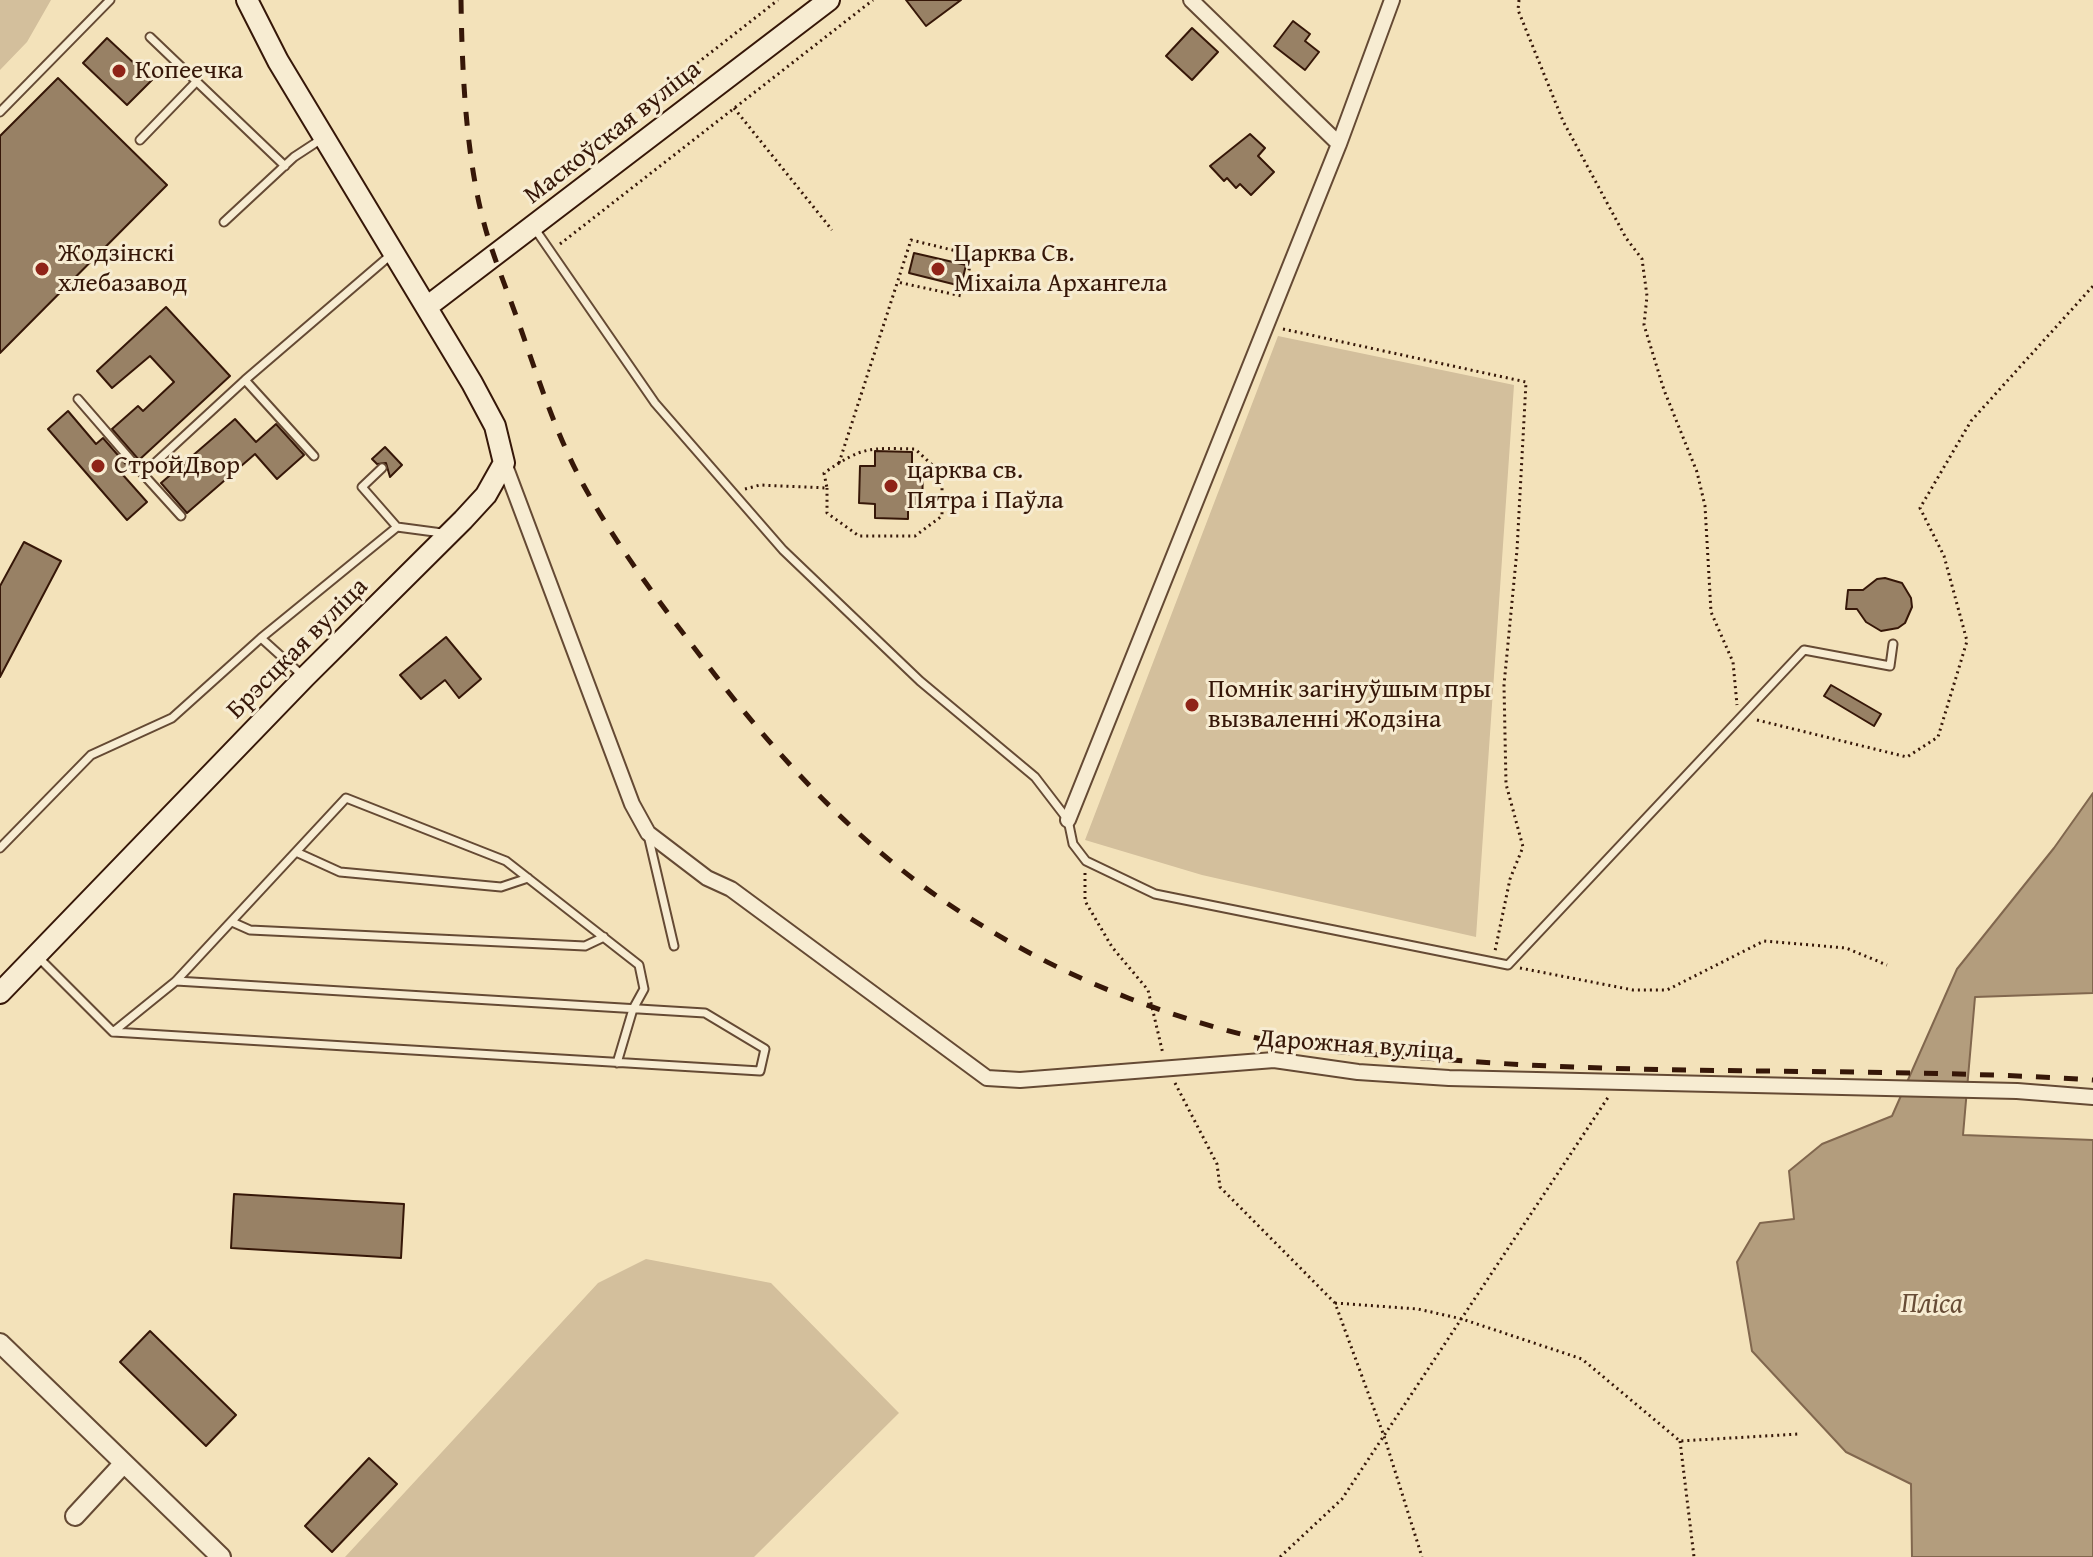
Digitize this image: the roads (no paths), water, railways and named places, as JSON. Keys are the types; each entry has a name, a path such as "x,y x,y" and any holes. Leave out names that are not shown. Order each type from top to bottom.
{"main road":[{"path":"247,0 325,137 428,306 495,426 504,463"},
{"name":"Маскоўская вуліца","path":"428,306 829,0"},
{"name":"Брэсцкая вуліца","path":"0,993 305,677 449,534 486,495 504,463"}],"street":[{"path":"1191,0 1339,144"},
{"path":"1068,820 1339,144 1392,0"},
{"path":"504,463 632,804 648,833"},
{"name":"Дарожная вуліца","path":"648,833 707,878 731,889 987,1078 1020,1080 1274,1060 1358,1072 1618,1083 1995,1090 2093,1097"},
{"path":"0,1343 221,1557"},
{"path":"75,1516 124,1463"}],"lane":[{"path":"0,112 110,0"},
{"path":"150,37 285,166"},
{"path":"140,140 197,81"},
{"path":"224,222 285,166 325,137"},
{"path":"534,227 655,403 783,550 920,681 1035,777 1068,820 1073,844 1086,861 1155,894 1508,965 1804,650 1890,666 1893,644"},
{"path":"143,474 245,380 395,252"},
{"path":"245,380 314,456"},
{"path":"78,399 181,516"},
{"path":"382,468 362,487 397,527 449,534"},
{"path":"0,848 91,755 172,718 261,638 397,527"},
{"path":"261,638 305,677"},
{"path":"113,1032 176,981 346,798 506,861 639,965 644,989 633,1009 617,1063"},
{"path":"648,833 674,946"},
{"path":"296,852 340,872 501,887 528,878"},
{"path":"232,922 250,930 585,946 604,937"},
{"path":"36,956 113,1032 760,1071 765,1049 705,1013 176,981"}],"water":[{"name":"Пліса","path":"2093,793 2093,993 1975,997 1963,1135 2093,1140 2093,1557 1912,1557 1911,1484 1846,1452 1752,1351 1737,1262 1760,1223 1794,1219 1789,1171 1822,1144 1892,1116 1957,969 2054,848"}],"railway":[{"path":"461,0 466,118 480,207 491,247 545,396 584,486 648,586 745,713 801,777 862,836 962,913 1069,973 1144,1004 1221,1029 1308,1048 1532,1065 1933,1073 2093,1080"}],"place":[{"name":"Копеечка","path":"119,71"},
{"name":"Жодзінскі хлебазавод","path":"42,269"},
{"name":"Царква Св. Міхаіла Архангела","path":"938,269"},
{"name":"СтройДвор","path":"98,466"},
{"name":"царква св. Пятра і Паўла","path":"891,486"},
{"name":"Помнік загінуўшым пры вызваленні Жодзіна","path":"1192,705"}]}
